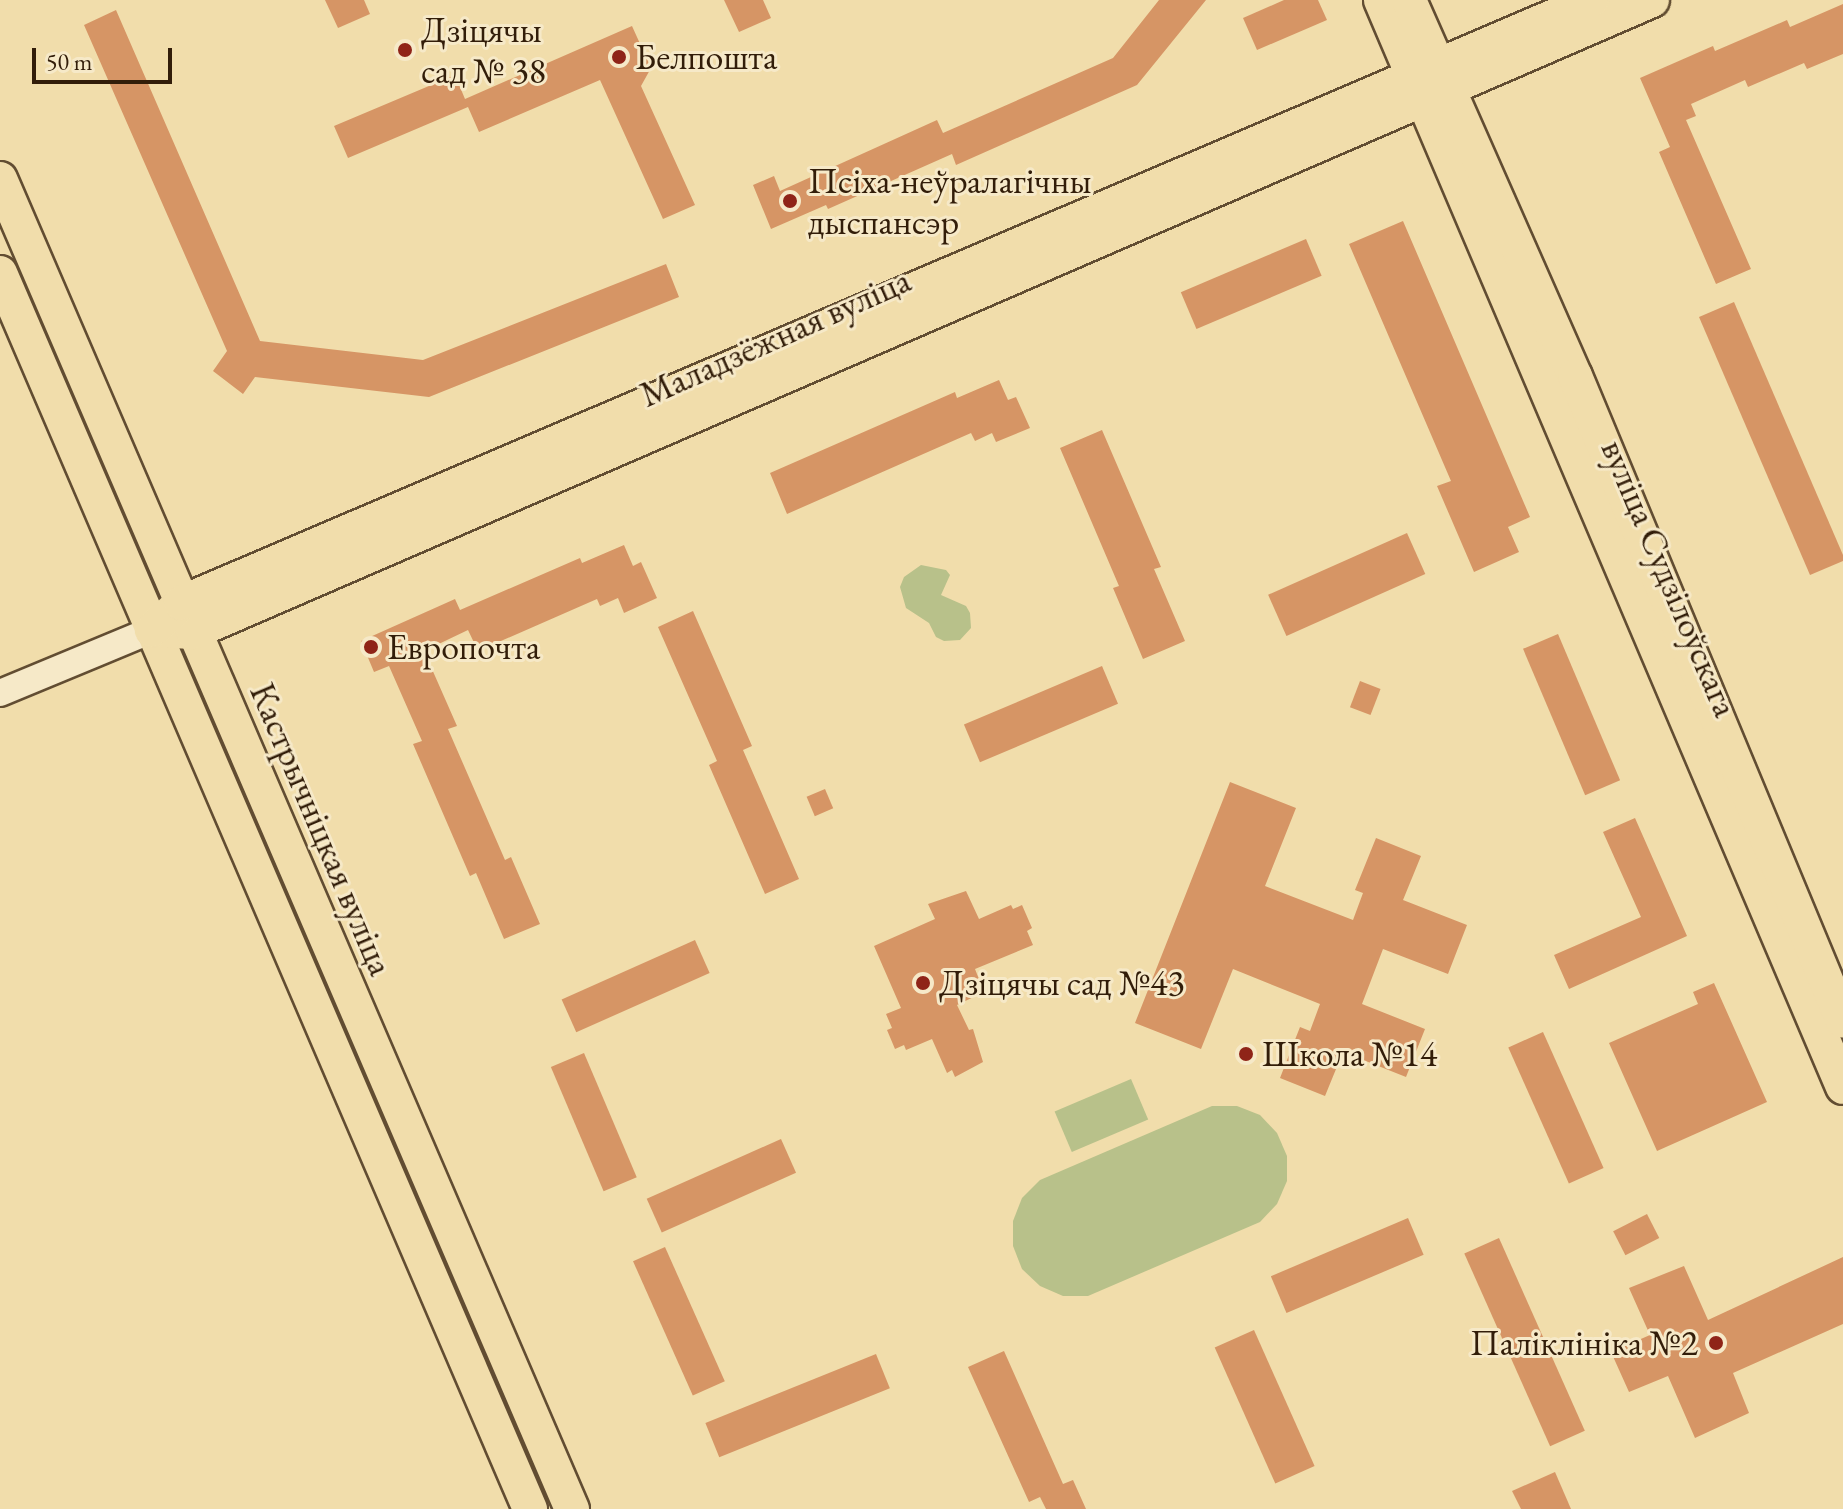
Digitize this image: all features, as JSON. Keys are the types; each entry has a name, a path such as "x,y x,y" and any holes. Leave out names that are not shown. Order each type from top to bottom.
{"main road":[{"path":"1381,0 1431,83"},
{"path":"1409,0 1431,83"},
{"name":"Маладзёжная вуліца","path":"1431,83 1592,0"},
{"name":"Маладзёжная вуліца","path":"152,630 187,618 1431,83 1652,0"},
{"name":"вуліца Судзілоўскага","path":"1431,83 1575,376 1843,1021"},
{"name":"вуліца Судзілоўскага","path":"1431,83 1843,1087"},
{"name":"Кастрычніцкая вуліца","path":"0,179 572,1509"},
{"path":"0,273 530,1509"}],"street":[{"path":"0,693 152,630"}],"green space":[{"path":"921,565 946,570 950,575 941,595 966,606 970,613 971,628 960,640 944,641 936,637 929,623 906,608 900,587 904,577"},
{"path":"1131,1079 1148,1120 1072,1152 1055,1111"},
{"path":"1212,1106 1237,1106 1260,1115 1277,1133 1287,1156 1287,1181 1277,1204 1260,1222 1088,1296 1063,1296 1040,1286 1022,1269 1013,1246 1013,1221 1022,1198 1040,1180"}],"building":[{"path":"325,0 364,0 370,14 338,28"},
{"path":"724,0 763,0 771,18 739,32"},
{"path":"1159,0 1206,0 1137,85 956,165 952,154 828,209 826,205 771,229 753,185 774,176 780,191 937,120 943,133 1113,58"},
{"path":"1284,0 1318,0 1327,20 1257,50 1243,18"},
{"path":"1843,4 1843,54 1807,69 1804,63 1748,87 1745,80 1691,104 1696,116 1686,120 1751,269 1716,284 1659,152 1670,147 1640,78 1713,46 1715,51 1787,20 1790,27"},
{"path":"116,10 260,341 423,360 666,264 679,297 429,397 255,377 243,394 213,371 227,351 84,25"},
{"path":"632,26 651,68 641,86 695,205 663,219 600,80 479,132 468,107 348,158 334,126 455,75 465,99"},
{"path":"1403,221 1530,517 1508,527 1519,552 1474,572 1437,486 1451,481 1349,244"},
{"path":"1306,239 1322,276 1196,329 1181,292"},
{"path":"1734,302 1843,555 1843,561 1810,575 1699,317"},
{"path":"999,380 1008,400 1016,397 1030,428 996,442 992,433 975,441 971,433 787,514 770,473 955,392 957,398"},
{"path":"1102,430 1161,567 1154,569 1185,641 1143,659 1113,588 1119,586 1060,448"},
{"path":"1407,533 1425,574 1286,636 1268,595"},
{"path":"624,545 633,566 641,562 657,598 624,613 618,598 600,606 597,599 478,651 468,630 424,651 457,726 448,729 505,860 511,857 540,924 504,939 476,873 470,876 413,744 422,741 389,666 374,672 361,641 455,599 460,610 580,558 582,563"},
{"path":"693,611 752,746 743,750 799,879 765,894 709,765 717,761 658,627"},
{"path":"1558,634 1620,780 1585,795 1523,649"},
{"path":"1102,666 1118,704 980,762 964,725"},
{"path":"1360,681 1381,689 1371,715 1350,707"},
{"path":"1230,782 1296,808 1265,886 1353,920 1363,893 1355,890 1376,838 1421,856 1403,900 1467,925 1448,974 1383,949 1362,1004 1425,1029 1406,1077 1343,1052 1325,1096 1280,1078 1300,1027 1310,1031 1320,1004 1233,969 1201,1049 1135,1023"},
{"path":"825,789 833,808 815,816 807,797"},
{"path":"1635,818 1687,936 1569,989 1554,955 1641,917 1603,832"},
{"path":"966,891 979,919 1011,905 1013,909 1022,905 1032,928 1027,931 1033,945 975,969 984,992 957,1005 969,1030 973,1029 983,1062 955,1077 952,1070 947,1073 932,1039 906,1050 904,1045 895,1049 887,1030 892,1028 886,1014 901,1008 874,946 935,919 928,904"},
{"path":"695,940 710,973 576,1032 562,999"},
{"path":"1714,983 1767,1102 1657,1151 1609,1043 1698,1004 1693,992"},
{"path":"1543,1032 1604,1168 1569,1184 1508,1047"},
{"path":"584,1053 637,1177 604,1191 551,1067"},
{"path":"781,1139 796,1173 662,1233 647,1199"},
{"path":"1647,1214 1659,1238 1625,1255 1613,1231"},
{"path":"1408,1218 1424,1255 1286,1313 1271,1276"},
{"path":"1499,1238 1585,1431 1550,1446 1464,1253"},
{"path":"665,1247 725,1381 693,1396 633,1261"},
{"name":"Паліклініка №2","path":"1843,1257 1843,1324 1733,1373 1749,1413 1695,1438 1668,1376 1629,1392 1611,1352 1650,1335 1629,1288 1684,1266 1708,1320"},
{"path":"1254,1330 1315,1466 1275,1484 1215,1347"},
{"path":"1004,1351 1063,1484 1073,1480 1086,1509 1046,1509 1040,1497 1029,1502 968,1367"},
{"path":"876,1354 890,1388 719,1457 705,1423"},
{"path":"1555,1472 1571,1509 1521,1509 1512,1491"}],"place":[{"name":"Дзіцячы сад № 38","path":"405,50"},
{"name":"Белпошта","path":"619,57"},
{"name":"Псіха-неўралагічны дыспансэр","path":"790,201"},
{"name":"Европочта","path":"371,647"},
{"name":"Дзіцячы сад №43","path":"923,983"},
{"name":"Школа №14","path":"1246,1054"},
{"name":"Паліклініка №2","path":"1716,1343"}]}
